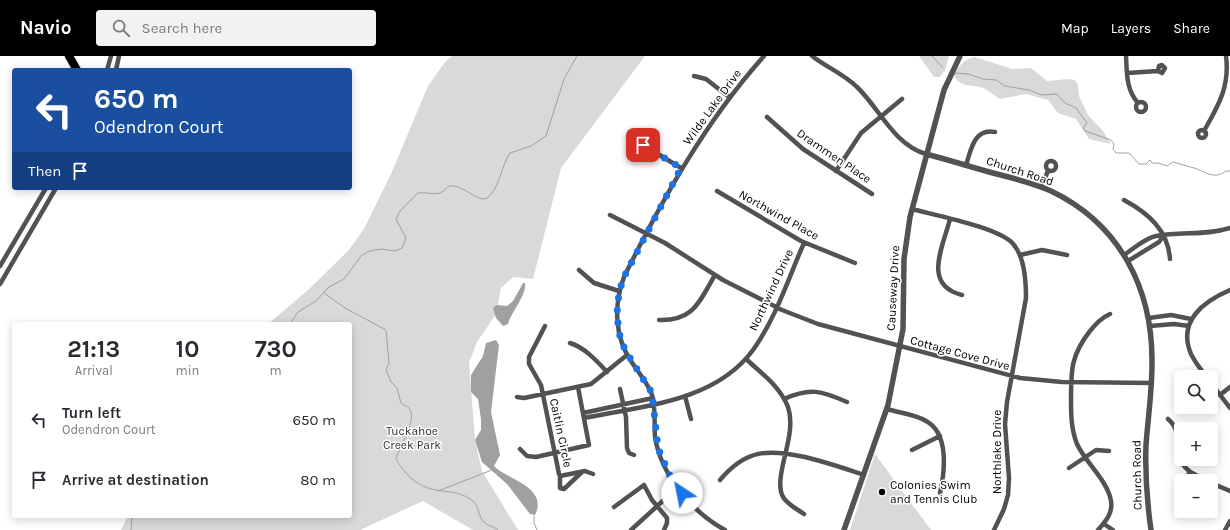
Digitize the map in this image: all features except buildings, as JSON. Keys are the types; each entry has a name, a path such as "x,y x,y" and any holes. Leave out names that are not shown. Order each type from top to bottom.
{"highway":[{"path":"69,56 76,68"}],"street":[{"path":"107,68 111,56"},
{"path":"116,68 119,56"},
{"name":"Wilde Lake Drive","path":"725,530 705,516 678,488 667,470 658,448 656,438 654,401 646,382 627,355 618,325 617,307 619,292 624,277 681,168 729,97 764,56"},
{"name":"Church Road","path":"812,56 853,83 905,144 915,151 1041,187 1061,196 1085,213 1105,230 1124,255 1143,294 1149,318 1152,344 1152,383 1146,462 1150,530"},
{"name":"Causeway Drive","path":"844,530 887,409 900,347 904,318 904,259 912,209 946,84 960,56"},
{"path":"1126,56 1130,90 1138,103"},
{"path":"1204,131 1223,102 1229,82 1226,56"},
{"path":"1127,73 1158,71"},
{"path":"694,76 706,79 729,97"},
{"path":"836,170 861,133 902,99"},
{"name":"Drammen Place","path":"767,117 803,149 872,194"},
{"path":"966,165 976,138 985,132 995,132"},
{"path":"643,145 681,168"},
{"path":"1041,187 1048,171"},
{"path":"0,266 45,190"},
{"path":"0,284 55,190"},
{"name":"Northwind Place","path":"718,191 764,221 804,243 855,263"},
{"path":"1124,200 1149,216 1159,226 1168,245 1170,259"},
{"name":"Northlake Drive","path":"912,209 1001,234 1014,244 1020,254 1024,274 1026,298 1011,376 1006,424 1009,486 1004,509 994,530"},
{"name":"Cottage Cove Drive","path":"610,215 665,243 715,275 808,321 1011,376 1045,381 1152,383"},
{"path":"950,220 938,264 938,274 946,288 962,295"},
{"path":"1124,255 1155,236 1177,233 1214,233 1230,228"},
{"path":"1128,261 1159,242 1164,235"},
{"name":"Northwind Drive","path":"584,415 686,396 718,382 746,359 762,336 777,307 804,243"},
{"path":"1020,254 1042,250 1067,255"},
{"path":"579,270 594,283 619,292"},
{"path":"659,320 676,320 690,313 699,303 715,275"},
{"path":"1202,370 1190,351 1187,337 1191,319 1205,303 1230,290"},
{"path":"1098,530 1104,524 1111,511 1110,496 1077,445 1073,432 1071,382 1072,364 1079,346 1100,319 1110,314"},
{"path":"1149,318 1171,316 1191,319"},
{"path":"1150,326 1174,324 1189,326"},
{"name":"Caitlin Circle","path":"545,326 529,360 530,369 540,384 543,394 560,476 559,486 564,489 582,472"},
{"path":"570,344 578,347 606,372"},
{"path":"517,397 524,398 591,384 627,355"},
{"path":"746,359 775,386 784,399 788,409 791,425 781,479 781,491 789,504 804,514"},
{"path":"520,450 523,454 531,457 589,445 578,387"},
{"path":"1220,395 1230,387"},
{"path":"620,389 624,407 626,448 629,453 634,455"},
{"path":"784,399 798,393 813,391 823,392 847,402"},
{"path":"1218,392 1230,408"},
{"path":"686,396 691,419"},
{"path":"887,409 924,419 933,426 940,436 942,443 943,470 940,492"},
{"path":"1168,419 1177,431 1179,457 1190,472 1194,474"},
{"path":"912,450 940,436"},
{"path":"1069,468 1096,450 1109,451"},
{"path":"720,480 736,464 751,456 769,452 786,454 830,464 864,475"},
{"name":"Caitlin Circle","path":"560,476 588,471 593,474"},
{"path":"614,508 644,485 656,505 667,518 667,523 664,530"},
{"path":"1218,486 1230,491"},
{"path":"631,530 656,505 678,488"},
{"name":"Causeway Drive","path":"839,530 846,521"},
{"path":"1226,530 1230,521"},
{"path":"1104,524 1113,530"}],"green space":[{"name":"Tuckahoe Creek Park","path":"452,56 645,56 561,168 533,279 513,277 501,288 496,314 477,342 469,363 475,440 482,471 518,530 473,530 423,501 360,530 121,530 127,518 352,518 352,322 270,322 308,290 348,251 364,229 391,174 428,86 445,62"},
{"path":"919,56 949,56 945,70 940,77 934,77"},
{"path":"975,57 1012,69 1031,68 1047,81 1068,79 1075,80 1078,85 1079,96 1088,115 1103,131 1111,144 1089,139 1076,119 1058,113 1048,100 1026,94 1000,99 983,88 966,85 959,82 954,75 957,69 965,61"},
{"name":"Colonies Swim and Tennis Club","path":"875,454 931,530 850,530"}],"shaded area":[{"path":"523,283 525,283 524,293 508,324 503,326 496,318 493,308 497,305 507,306 513,301"},
{"path":"496,340 499,345 491,412 500,455 494,466 531,491 536,497 538,505 535,515 530,514 507,484 482,462 475,440 481,430 481,419 478,399 471,392 471,375 483,356 486,343"}],"waterway":[{"path":"291,322 298,312 316,301 329,287 344,279 362,255 370,251 381,249 395,251 402,248 406,238 396,219 400,211 418,193 438,194 449,186 453,186 480,198 487,198 495,189 504,164 510,153 531,146 546,136 564,79 577,56"},
{"path":"932,56 943,68"},
{"path":"955,73 968,74 983,79 996,80 1005,86 1029,90 1042,95 1057,94 1065,103 1076,108 1087,123 1083,128 1085,131 1111,140 1114,144 1113,149 1116,153 1129,153 1139,164 1146,164 1150,160 1152,163 1167,166 1173,162 1214,175 1230,171"},
{"path":"324,293 345,308 386,330 389,363 386,370 391,382 397,388 401,403 409,408 411,413 410,425 396,458 400,466 415,481 424,486 432,489 457,493 473,501 483,521 498,530"},
{"path":"438,491 492,470"},
{"path":"534,516 534,523 537,530"},
{"path":"131,530 132,518"}],"place":[{"name":"Colonies Swim and Tennis Club","path":"882,492"}],"route":[{"path":"643,145 681,168 624,277 618,298 618,325 627,355 652,393 658,448 671,478 682,493"}]}
